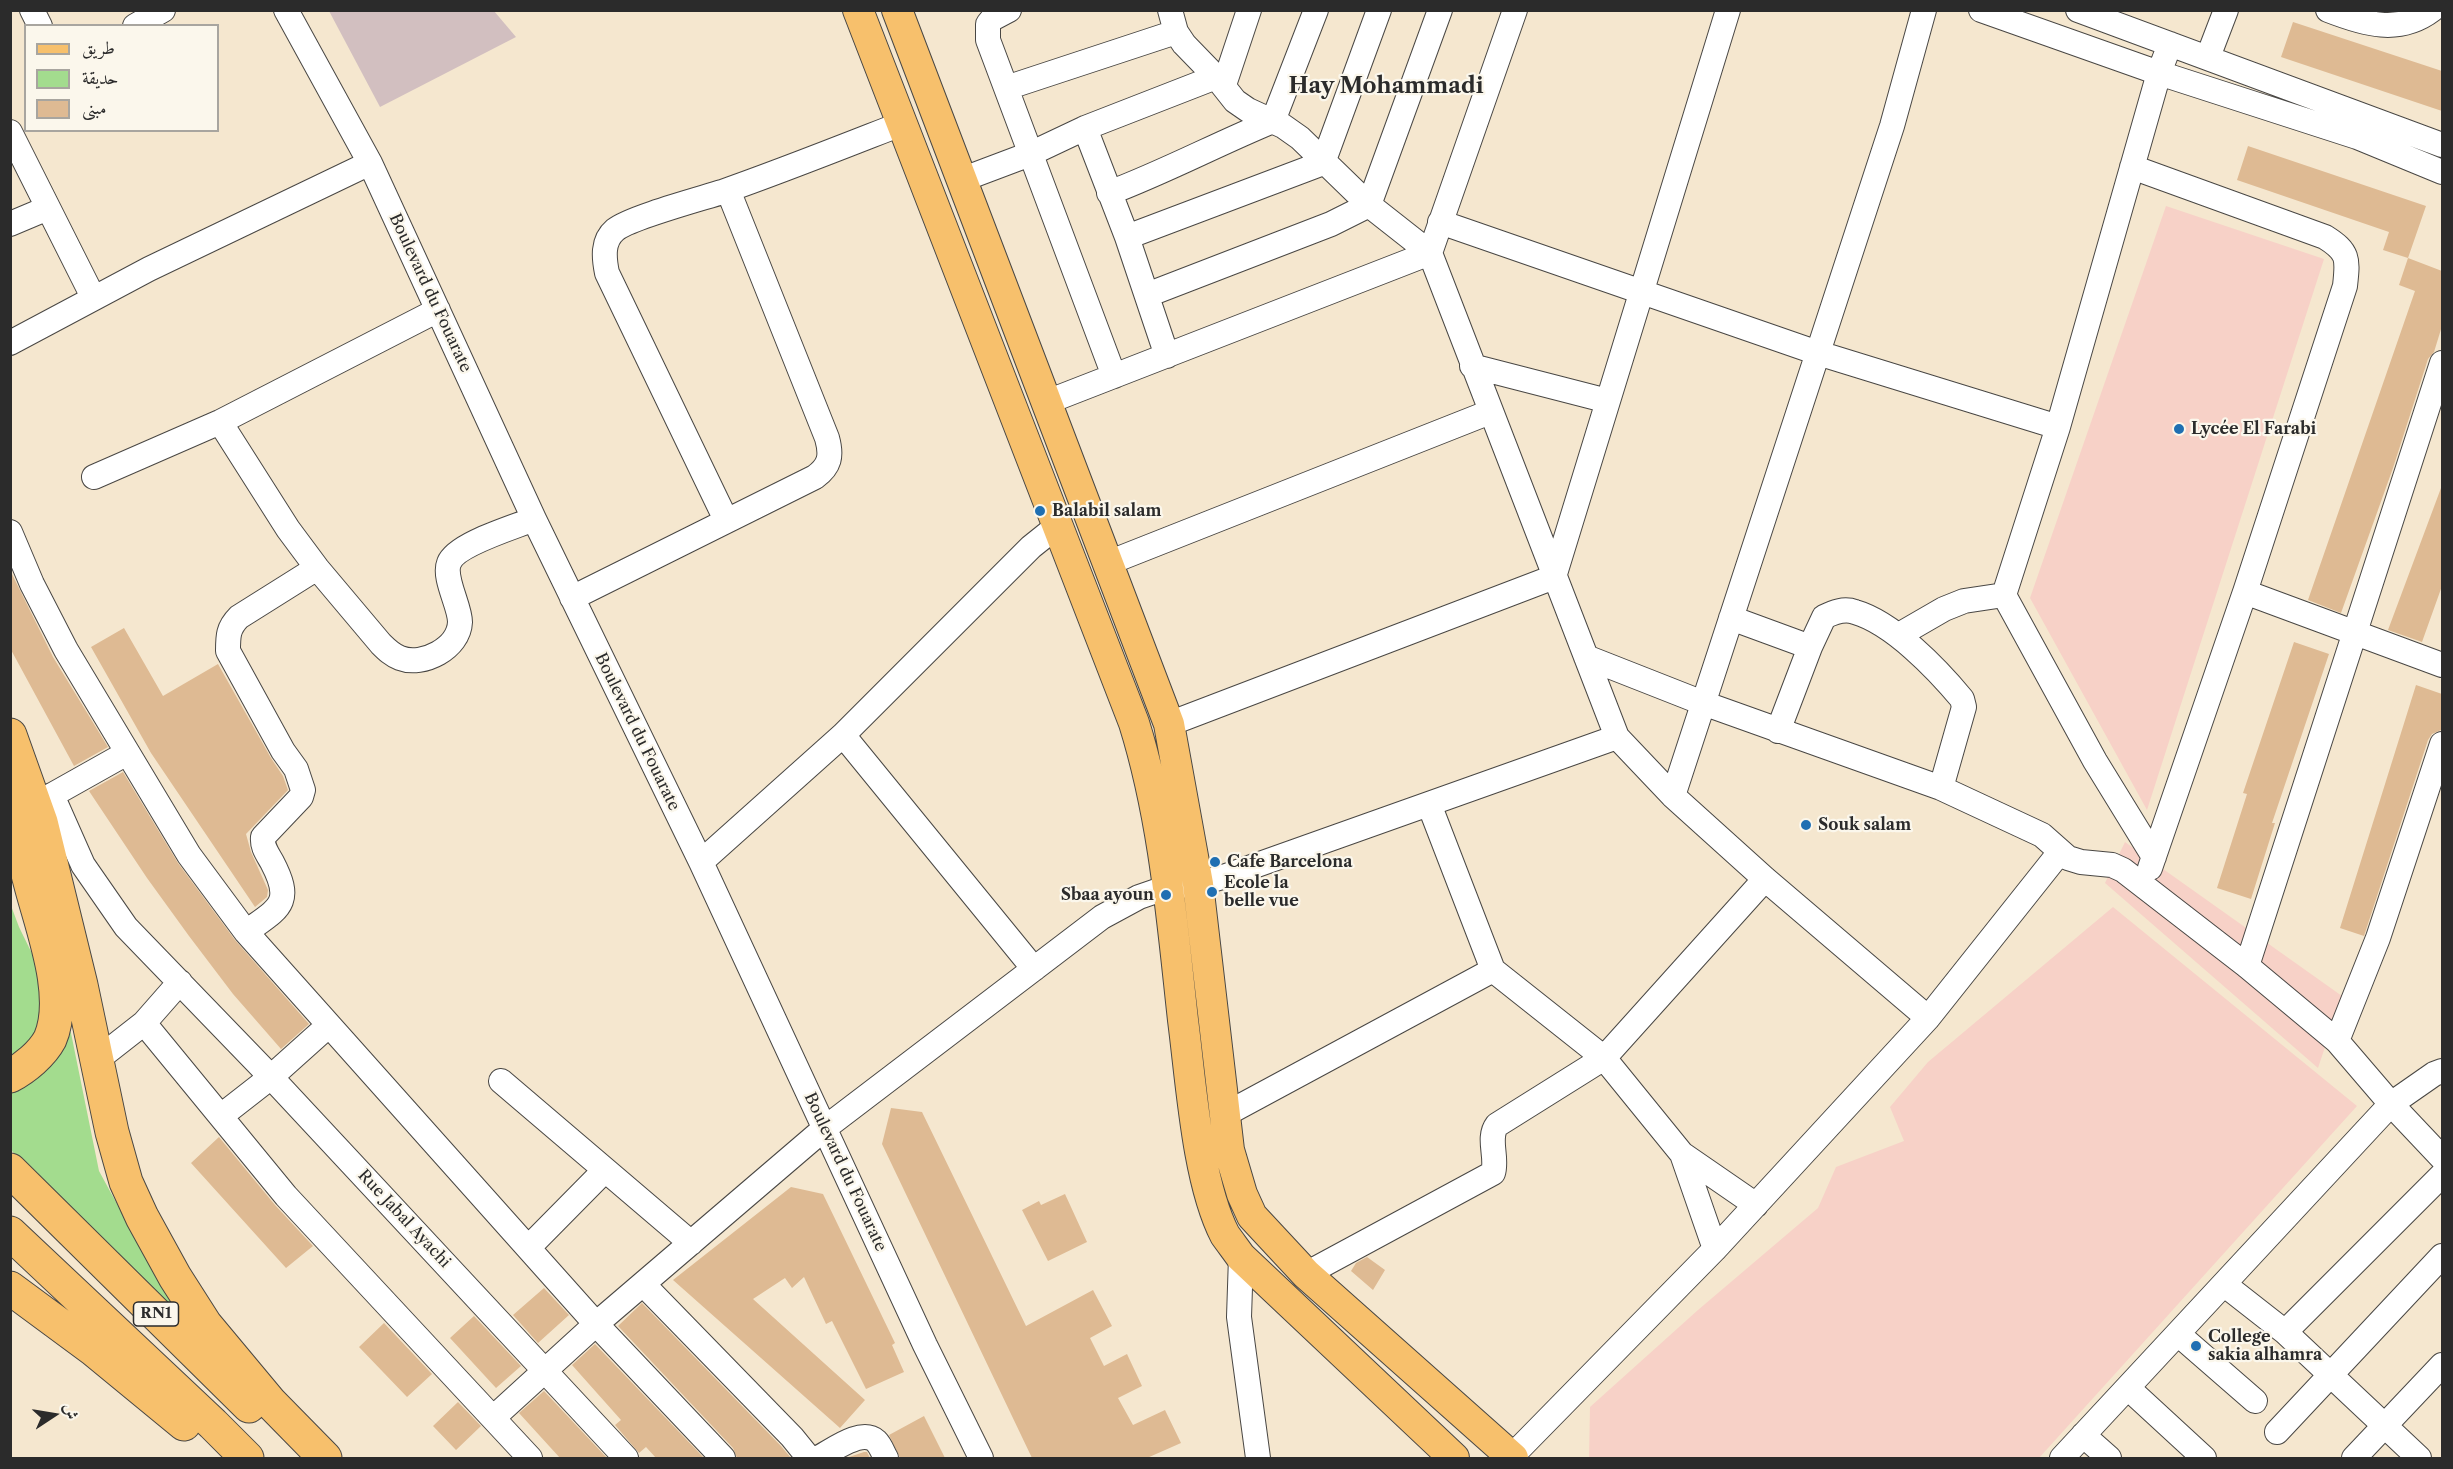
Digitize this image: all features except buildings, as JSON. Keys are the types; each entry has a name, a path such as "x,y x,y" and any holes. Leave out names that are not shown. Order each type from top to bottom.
{"highway":[{"path":"10,735 32,802 76,963 112,1132 126,1182 142,1217 175,1277 212,1333 270,1402 325,1458"},
{"path":"10,1076 40,1053 50,1038 55,1016 56,998 32,802"},
{"name":"RN1","path":"10,1170 301,1458"},
{"name":"RN1","path":"10,1233 247,1458"},
{"path":"10,1288 94,1350 225,1458"}],"main road":[{"path":"858,10 1144,755 1168,887 1193,1099 1203,1159 1210,1194 1225,1234 1241,1257 1454,1458"},
{"path":"897,10 1169,724 1198,884 1229,1150 1252,1216 1306,1274 1512,1458"}],"street":[{"path":"32,10 39,24"},
{"path":"138,24 163,10"},
{"name":"Boulevard du Fouarate","path":"286,10 370,163 534,519 701,862 925,1345 981,1458"},
{"path":"1009,10 992,19 986,31 1114,376"},
{"path":"961,180 1030,154 1084,128 1220,81 1250,10"},
{"path":"1109,193 1143,181 1229,139 1273,121 1316,10"},
{"path":"1127,237 1323,163 1379,10"},
{"path":"1147,295 1331,224 1369,205 1440,10"},
{"path":"1430,253 1515,10"},
{"path":"1554,577 1728,10"},
{"path":"1673,796 1892,126 1924,10"},
{"path":"1981,10 2159,73 2357,137 2442,172"},
{"path":"2078,10 2442,145"},
{"path":"2208,57 2226,10"},
{"path":"2328,10 2355,21 2380,26 2399,26 2416,20 2432,10"},
{"path":"1006,88 1172,17 1191,52 1241,106 1273,121 1300,138 1323,163 1369,205 1430,253 1617,737 1673,796 1765,879 1928,1018"},
{"path":"2154,857 2095,761 2004,596 2058,427 2159,73 2170,44"},
{"path":"726,520 607,273 604,261 607,240 615,230 902,124"},
{"path":"1084,128 1127,237 1167,356"},
{"path":"10,132 93,297"},
{"path":"10,343 93,297 370,163"},
{"path":"2132,167 2325,237 2341,247 2347,262 2345,286 2245,592 2143,885"},
{"path":"572,598 815,477 830,461 830,450 728,190"},
{"path":"10,224 48,208"},
{"path":"1440,222 1818,353 2058,427"},
{"path":"1047,402 1430,253"},
{"path":"94,477 220,422 438,310"},
{"path":"2363,636 2442,363"},
{"path":"1472,366 1608,401"},
{"path":"2253,972 2363,636 2442,408"},
{"path":"1108,563 1490,412"},
{"path":"220,422 268,500 317,568 392,654 408,660 423,658 447,648 458,632 460,620 448,573 448,564 454,556 476,542 534,519"},
{"path":"701,862 843,735 1031,547 1056,527"},
{"path":"10,532 32,584 66,650 189,855 246,932 596,1324 723,1458"},
{"path":"246,932 282,902 284,891 282,883 262,845 263,837 301,797 303,790 296,769 283,751 228,651 228,633 231,625 239,617 317,568"},
{"path":"1169,724 1554,577"},
{"path":"2245,592 2442,665"},
{"path":"1899,635 1944,609 1964,601 2004,596"},
{"path":"1778,731 1824,617 1842,610 1855,612 1899,635 1962,699 1964,707 1941,788"},
{"path":"1731,618 1810,647"},
{"path":"1586,657 1778,731 1941,788 2042,834 2060,852 2081,862 2112,865 2123,870 2337,1041 2391,1104 2442,1158"},
{"path":"843,735 1034,969"},
{"path":"493,1418 596,1324 825,1128 1102,918 1139,897 1168,887 1198,884 1617,737"},
{"path":"2337,1041 2378,938 2442,744"},
{"path":"32,802 127,753"},
{"name":"Rue Jabal Ayachi","path":"32,802 83,865 126,927 271,1077 626,1458"},
{"path":"1429,804 1493,970 1604,1058 1682,1154 1756,1206"},
{"path":"1512,1458 1756,1206 1928,1018 2060,852"},
{"path":"1306,1274 1493,1173 1495,1166 1493,1134 1497,1125 1604,1058 1765,879"},
{"path":"1224,1115 1493,970"},
{"path":"98,1059 144,1023 180,982"},
{"path":"144,1023 286,1196 530,1458"},
{"path":"221,1116 271,1077 329,1025"},
{"path":"2062,1458 2391,1104 2434,1074 2442,1071"},
{"path":"501,1081 691,1243"},
{"path":"1682,1154 1715,1249"},
{"path":"529,1247 605,1170"},
{"path":"2285,1332 2442,1175"},
{"path":"2277,1432 2442,1256"},
{"path":"1241,1257 1239,1317 1258,1458"},
{"path":"643,1284 792,1437 809,1458"},
{"path":"2225,1285 2285,1332 2419,1458"},
{"path":"2178,1334 2255,1401"},
{"path":"2354,1458 2440,1374"},
{"path":"2128,1388 2204,1458"},
{"path":"2084,1436 2109,1458"},
{"path":"818,1458 856,1439 866,1437 875,1440 886,1458"}],"shaded area":[{"path":"329,11 494,11 516,37 380,107"},
{"name":"Lycée El Farabi","path":"2166,206 2324,259 2147,810 2030,598"},
{"path":"2125,842 2342,996 2318,1068 2105,883"},
{"path":"2113,907 2357,1106 2039,1458 1589,1458 1590,1407 1698,1310 1818,1208 1836,1167 1904,1141 1890,1107 1928,1062"}],"green space":[{"path":"10,903 19,927 71,1033 99,1171 183,1325 11,1150"}],"place":[{"name":"Lycée El Farabi","path":"2179,429"},
{"name":"Balabil salam","path":"1040,511"},
{"name":"Souk salam","path":"1806,825"},
{"name":"Cafe Barcelona","path":"1215,862"},
{"name":"Ecole la belle vue","path":"1212,892"},
{"name":"Sbaa ayoun","path":"1166,895"},
{"name":"College sakia alhamra","path":"2196,1346"}],"district":[{"name":"Hay Mohammadi","path":"1386,87"}]}
